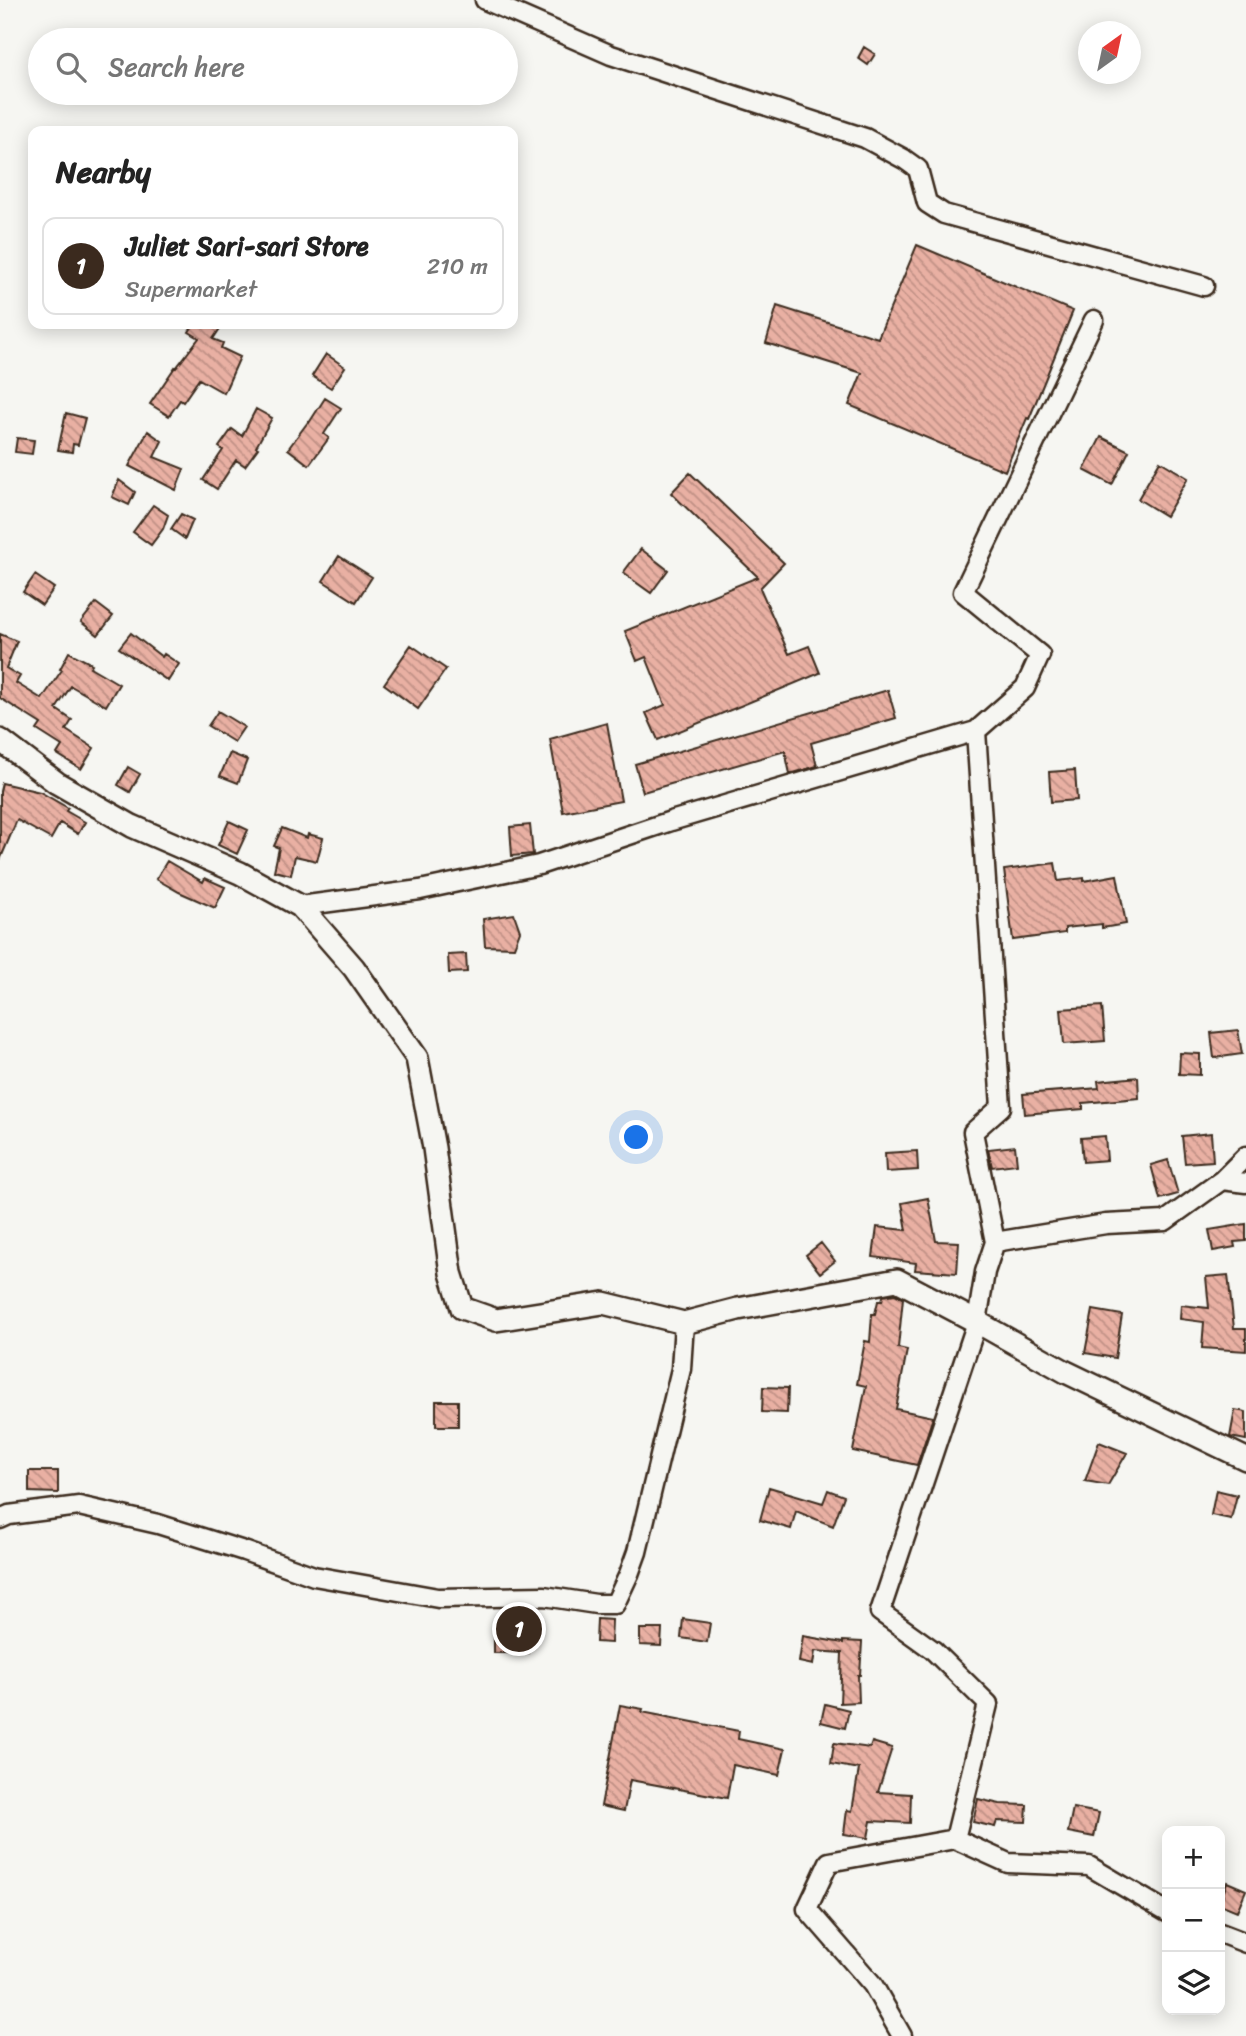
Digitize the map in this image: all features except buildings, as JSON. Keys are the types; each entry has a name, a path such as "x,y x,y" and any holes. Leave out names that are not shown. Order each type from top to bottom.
{"street":[{"path":"485,0 611,55 865,138 918,169 927,203 944,214 1204,286"},
{"path":"300,906 420,890 539,865 671,821 976,731 1025,688 1040,655 963,592 1094,320"},
{"path":"955,1839 988,1704 933,1650 880,1612 977,1321 985,1272 995,1242 973,1132 1001,1107 976,731"},
{"path":"0,740 57,783 132,826 240,873 300,906 354,968 417,1058 438,1175 451,1273 462,1308 496,1320 603,1303 684,1322 738,1309 897,1280 977,1321 1066,1372 1246,1460"},
{"path":"995,1242 1106,1224 1165,1222 1222,1180 1246,1156"},
{"path":"1222,1180 1246,1183"},
{"path":"0,1519 9,1515 79,1506 158,1524 314,1576 438,1598 544,1595 596,1604 615,1604 637,1552 681,1368 684,1322"},
{"path":"902,2036 873,1985 807,1909 829,1862 955,1839 1008,1863 1088,1866 1162,1909"},
{"path":"1225,1935 1246,1943"}],"place":[{"name":"Juliet Sari-sari Store","path":"519,1629"}]}
